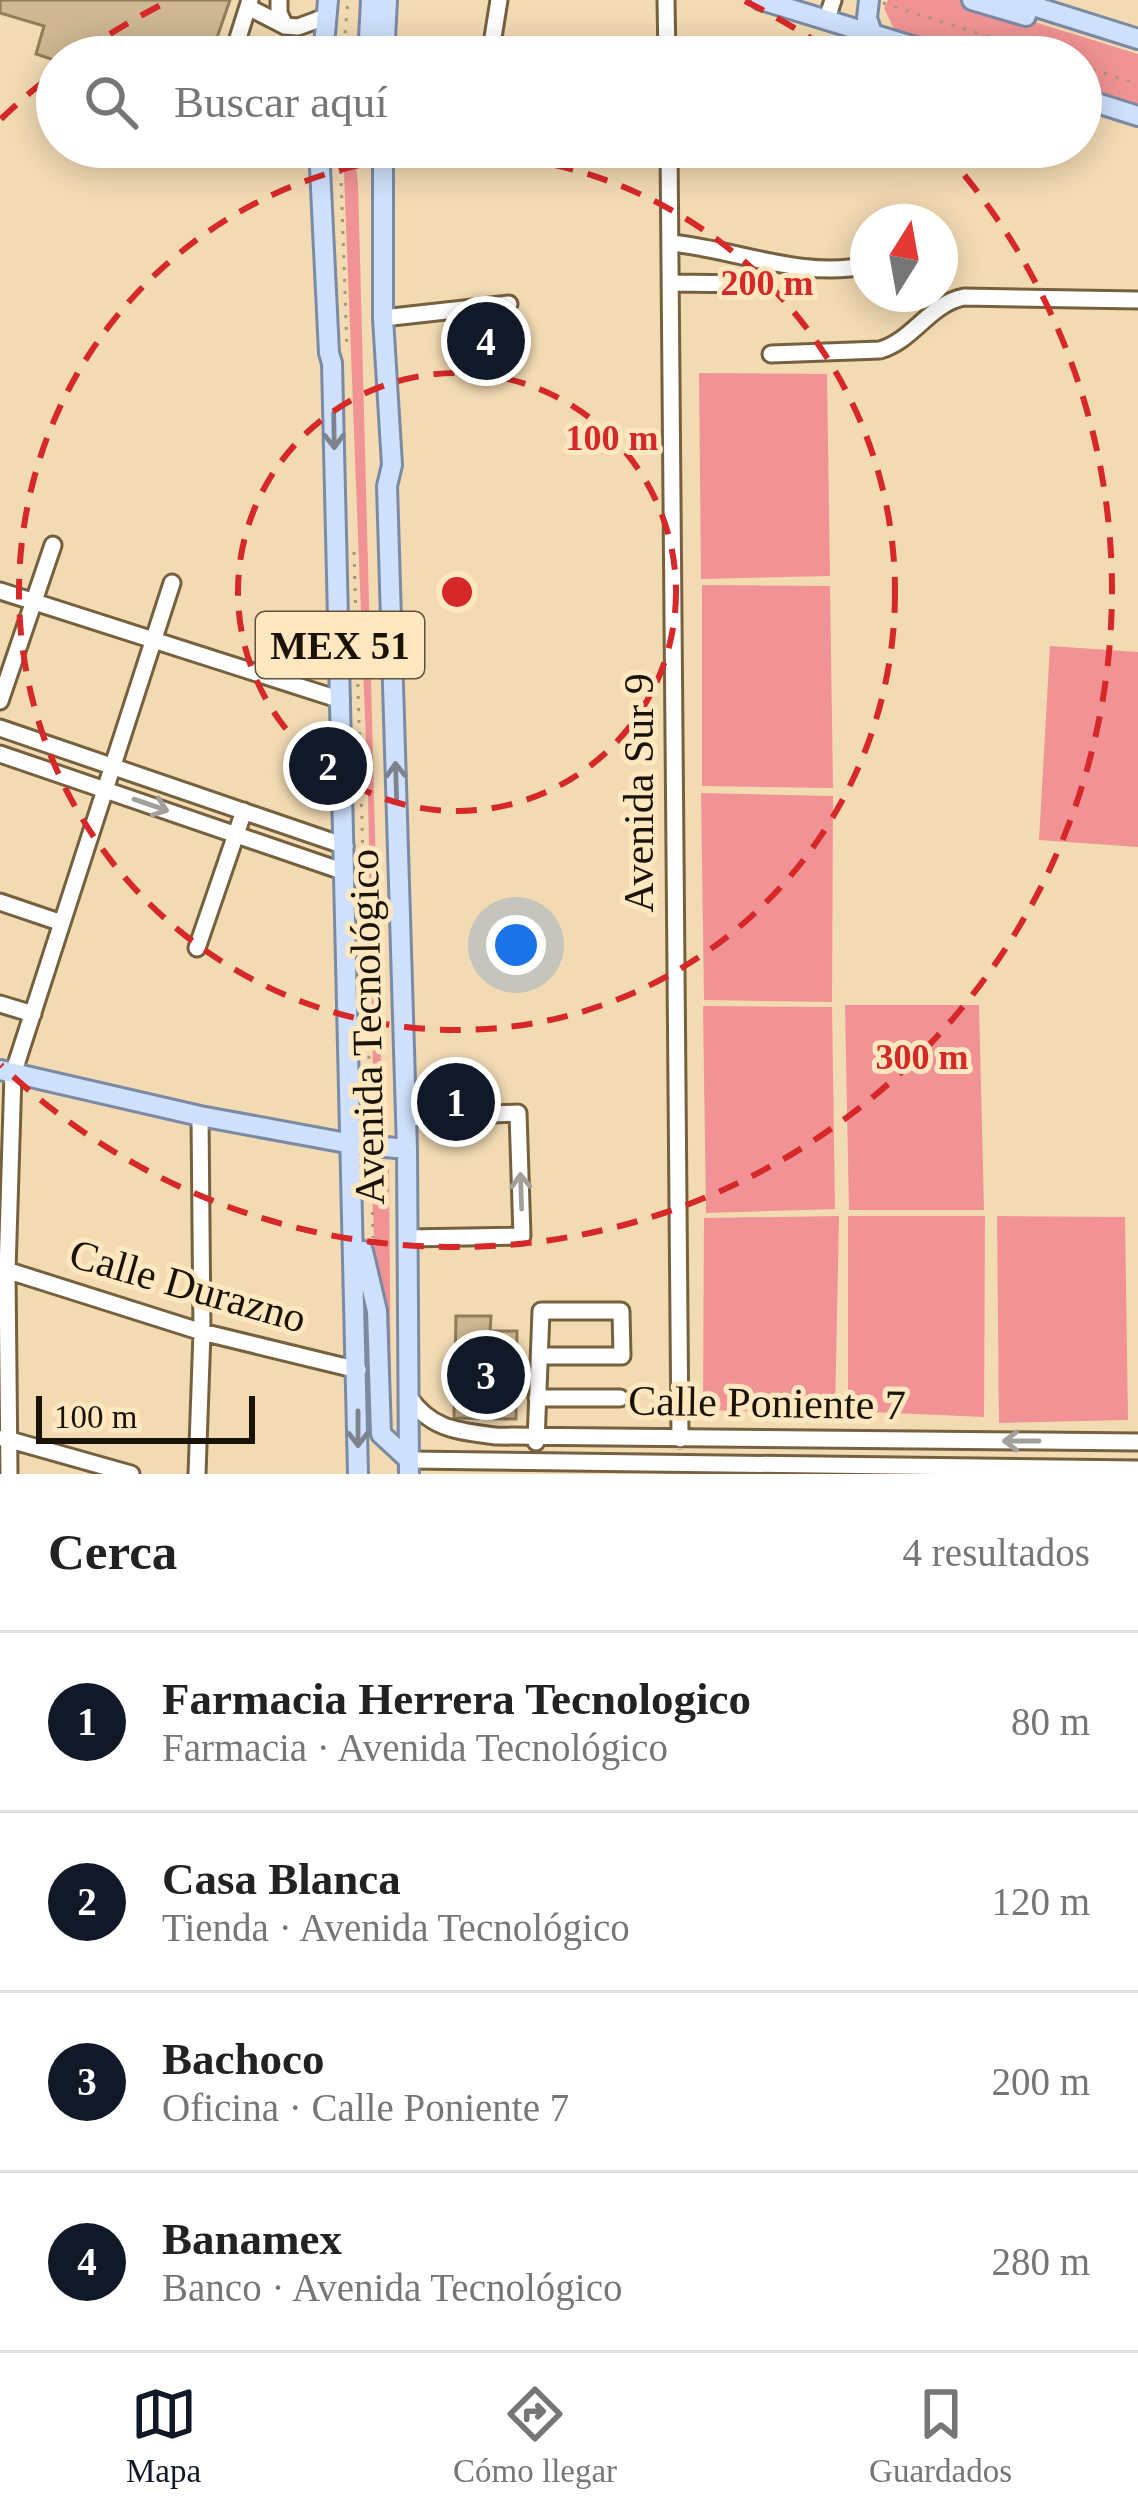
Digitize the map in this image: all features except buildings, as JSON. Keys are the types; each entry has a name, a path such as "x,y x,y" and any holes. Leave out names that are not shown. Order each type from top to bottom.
{"main road":[{"path":"369,36 371,0"},
{"path":"385,36 387,0"},
{"path":"761,0 830,9 882,36"},
{"path":"786,0 796,0"},
{"path":"872,0 866,13 872,33"},
{"path":"972,0 1032,18 1054,13"},
{"path":"1014,0 1138,39"},
{"path":"326,36 330,6"},
{"path":"330,6 332,36"},
{"path":"1102,105 1138,116"},
{"name":"Avenida Tecnológico","path":"321,168 329,353 340,362 344,846 362,1145 354,1212 358,1474"},
{"path":"372,168 387,486"},
{"name":"Avenida Tecnológico","path":"383,168 383,318 392,465 387,486 407,1149 409,1467"},
{"path":"6,1072 200,1116 407,1149"},
{"path":"354,1212 377,1311 381,1434 409,1467"}],"street":[{"path":"279,0 285,26"},
{"path":"493,36 499,0"},
{"path":"666,0 667,36"},
{"path":"239,36 249,3 285,26 298,28 330,6"},
{"name":"Avenida Sur 9","path":"669,168 680,1439"},
{"path":"670,243 850,269"},
{"path":"671,283 755,284"},
{"path":"772,354 880,350 897,345 946,300 964,297 1138,300"},
{"path":"383,318 509,304"},
{"path":"0,700 53,545"},
{"path":"9,1474 3,1269 6,1072 32,1014 172,583"},
{"path":"0,591 341,700"},
{"path":"0,728 344,846"},
{"path":"0,754 345,872"},
{"path":"197,948 244,811"},
{"path":"0,902 62,923"},
{"path":"0,1004 32,1014"},
{"path":"406,1118 518,1113 522,1236 408,1238"},
{"path":"197,1474 202,1332 200,1116"},
{"name":"Calle Durazno","path":"3,1269 202,1332 358,1370"},
{"path":"538,1462 535,1436 541,1311 621,1311 622,1356 540,1356"},
{"name":"Calle Poniente 7","path":"409,1397 419,1413 444,1430 496,1436 1138,1442"},
{"path":"537,1397 620,1398"},
{"path":"495,1467 496,1436"},
{"path":"5,1439 131,1474"},
{"name":"Calle Poniente 7","path":"409,1467 538,1462 1057,1472 1138,1469"}],"path":[{"path":"345,36 348,0"},
{"path":"872,0 986,36"},
{"path":"1102,73 1138,84"},
{"path":"340,168 340,362"},
{"path":"354,547 362,1145 373,1247"}],"shaded area":[{"path":"888,0 963,0 1080,36 912,36 895,31 884,8"},
{"path":"1102,43 1138,54 1138,105 1102,94"},
{"path":"344,168 356,168 358,182 383,1140 375,1139 374,1131 368,795"},
{"path":"699,373 827,374 830,576 701,579"},
{"path":"702,585 830,586 833,788 702,786"},
{"path":"1050,646 1138,652 1138,847 1039,840"},
{"path":"701,793 833,796 832,1002 704,1000"},
{"path":"845,1005 979,1005 984,1210 849,1210"},
{"path":"703,1006 832,1007 835,1209 706,1213"},
{"path":"384,1160 389,1167 391,1418 382,1421 371,1166"},
{"path":"839,1216 835,1414 703,1410 704,1218"},
{"path":"848,1216 985,1216 984,1417 848,1411"},
{"path":"997,1216 1125,1217 1128,1420 999,1423"}],"place":[{"name":"Banamex","path":"486,341"},
{"name":"Casa Blanca","path":"328,766"},
{"name":"Farmacia Herrera Tecnologico","path":"456,1102"},
{"name":"Bachoco","path":"486,1375"}]}
